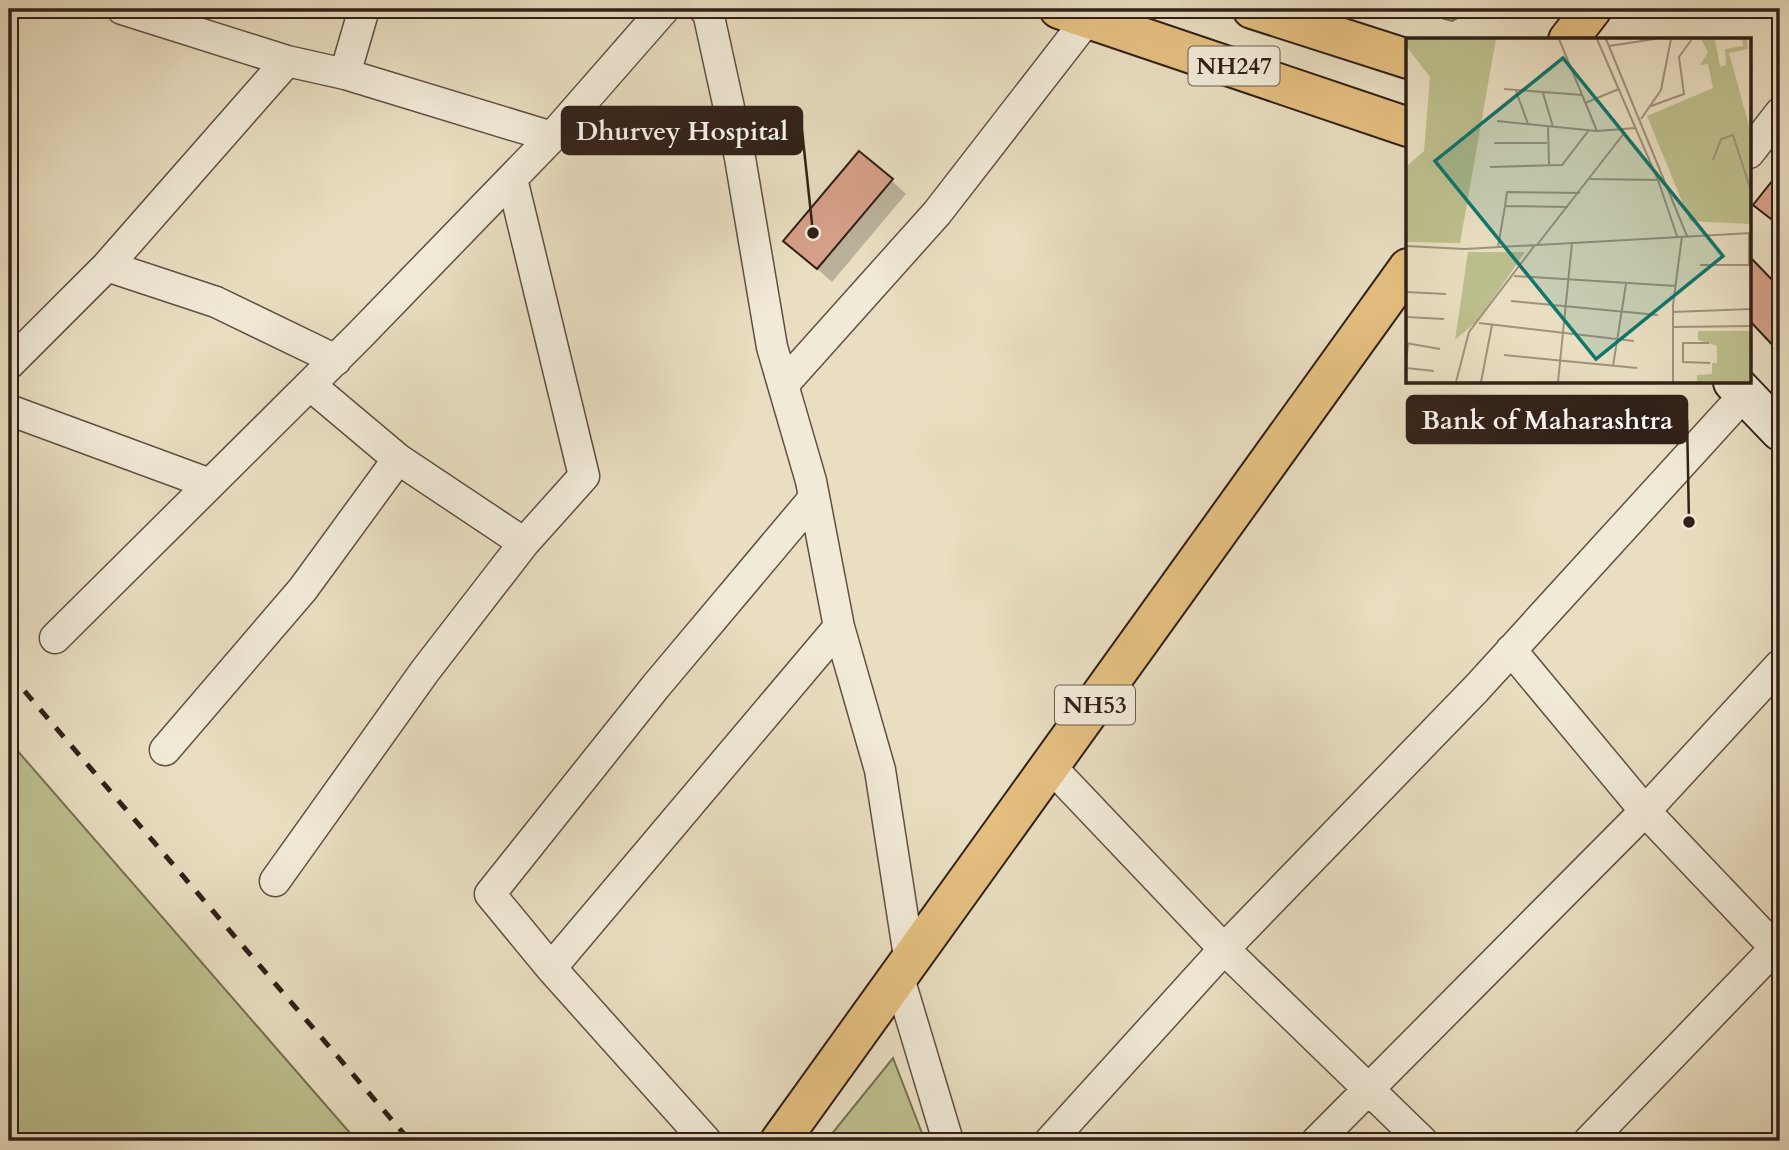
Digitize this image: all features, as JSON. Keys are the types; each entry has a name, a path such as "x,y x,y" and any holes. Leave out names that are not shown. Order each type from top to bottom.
{"highway":[{"name":"NH247","path":"1252,9 1406,58"},
{"name":"NH247","path":"1074,13 1406,127"},
{"name":"NH53","path":"780,1141 1406,271"}],"main road":[{"path":"1739,388 1780,430"}],"street":[{"path":"122,9 287,61 345,75 552,136"},
{"path":"345,75 364,9"},
{"path":"55,638 336,360 512,179 664,9"},
{"path":"704,9 708,12 740,158 772,347 814,498 839,627 880,770 904,971 948,1141"},
{"path":"783,385 937,214 1074,13"},
{"path":"9,364 107,265 287,61"},
{"path":"1750,152 1780,113"},
{"path":"275,881 425,671 524,543 584,476 512,179"},
{"path":"107,265 216,302 336,360"},
{"path":"310,385 398,459 524,543"},
{"path":"1050,1141 1224,949 1476,690 1739,388"},
{"path":"9,410 210,484"},
{"path":"165,750 303,589 398,459"},
{"path":"706,1141 551,968 490,894 656,686 814,498"},
{"path":"551,968 839,627"},
{"path":"1511,650 1645,811 1779,948 1589,1141"},
{"path":"1317,1141 1645,811 1780,665"},
{"path":"1051,767 1224,949 1422,1141"}],"green space":[{"path":"1409,9 1475,9 1452,21"},
{"path":"9,741 357,1141 9,1141"},
{"path":"893,1058 925,1141 826,1141"}],"building":[{"path":"859,151 893,179 817,269 783,241"},
{"path":"1780,171 1780,226 1753,205"},
{"path":"1750,257 1780,288 1780,353 1750,321"}],"railway":[{"path":"9,673 410,1141"}],"place":[{"name":"Dhurvey Hospital","path":"813,233"},
{"name":"Bank of Maharashtra","path":"1689,522"}]}
